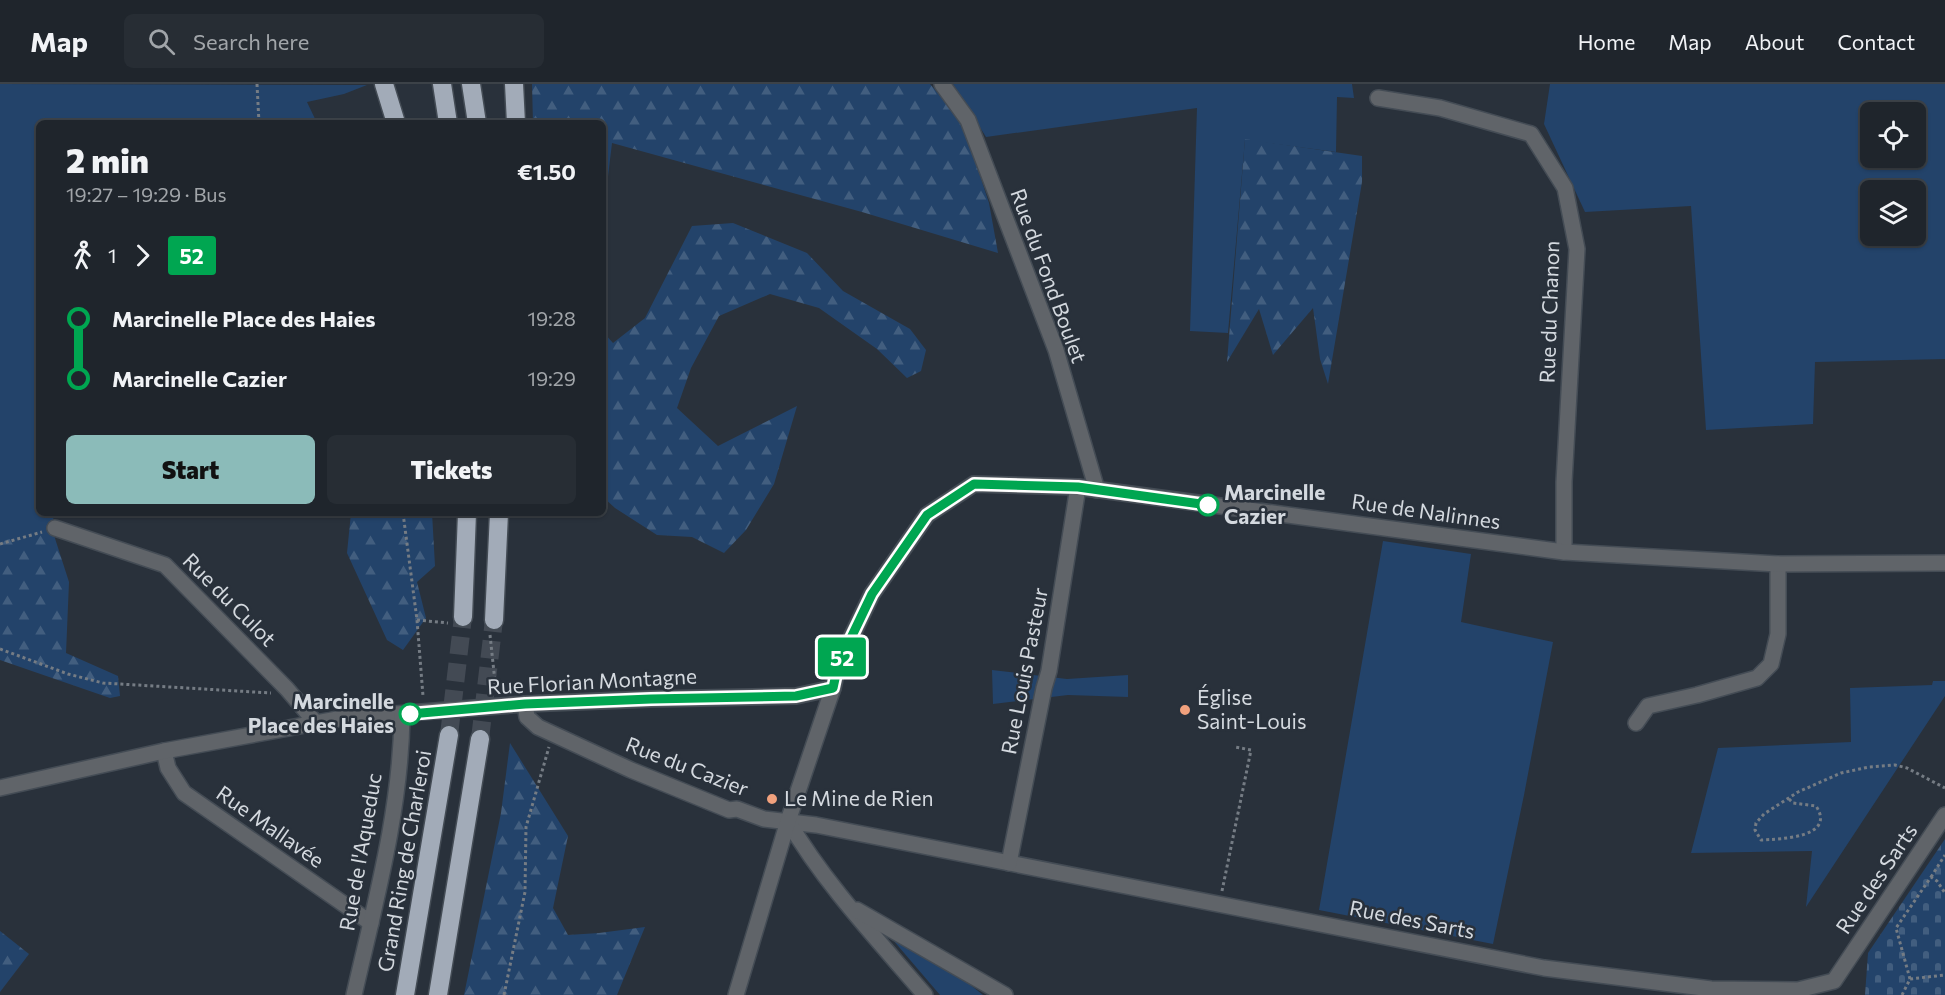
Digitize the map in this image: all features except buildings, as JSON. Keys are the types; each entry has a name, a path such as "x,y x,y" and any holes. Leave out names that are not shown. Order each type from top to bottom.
{"highway":[{"path":"384,84 395,120"},
{"path":"442,84 448,120"},
{"path":"471,84 477,120"},
{"path":"514,84 516,120"},
{"path":"456,516 466,538"},
{"path":"456,620 467,516"},
{"path":"492,624 499,516"},
{"name":"Grand Ring de Charleroi","path":"405,995 449,735"},
{"path":"438,995 480,739"}],"street":[{"name":"Rue du Fond Boulet","path":"942,84 968,120 1056,350 1097,490"},
{"name":"Rue du Chanon","path":"1378,98 1440,108 1531,134 1565,188 1577,249 1564,482 1564,552"},
{"name":"Rue de Nalinnes","path":"736,995 788,820 833,688 838,665 872,594 927,515 974,484 1078,487 1564,552 1779,564 1945,563"},
{"name":"Rue Louis Pasteur","path":"1009,863 1049,671 1078,487"},
{"name":"Rue du Culot","path":"55,528 165,565 287,689 316,723"},
{"path":"1636,723 1648,706 1756,678 1771,664 1778,634 1779,564"},
{"name":"Rue Florian Montagne","path":"0,788 164,751 343,718 424,714 525,704 796,696 833,688"},
{"name":"Rue du Cazier","path":"525,704 528,720 536,726 631,770 729,810 737,809 764,819 788,820"},
{"name":"Rue de l'Aqueduc","path":"354,995 387,853 395,802 402,715"},
{"name":"Rue Mallavée","path":"164,751 168,768 184,793 371,923"},
{"name":"Rue des Sarts","path":"788,820 1544,968 1711,988 1798,990 1834,981 1945,815"},
{"path":"788,820 807,852 925,995"},
{"path":"848,904 1002,994"}],"path":[{"path":"257,84 259,120"},
{"path":"403,516 417,620 424,714"},
{"path":"0,544 55,528"},
{"path":"417,620 456,620"},
{"path":"492,624 497,706"},
{"path":"0,649 103,684 278,694 287,689"},
{"path":"504,995 525,892 526,827 552,734"},
{"path":"1220,904 1251,750 1235,747"},
{"path":"1789,799 1793,803 1816,806 1820,812 1820,820 1815,828 1808,834 1796,837 1761,840 1755,830 1756,822 1764,814 1809,786 1841,773 1894,765 1907,768 1945,788"},
{"path":"1902,995 1910,979 1896,928 1945,855"},
{"path":"1931,877 1937,881 1945,893"},
{"path":"1910,979 1945,975"}],"green space":[{"path":"0,84 367,85 344,94 307,102 316,120 36,120 36,516 54,516 50,530 0,544"},
{"path":"532,84 930,84 962,121 989,203 998,253 862,212 612,143 606,193 606,120 533,120"},
{"path":"953,84 1352,84 1354,98 1337,97 1336,152 1245,140 1228,333 1190,331 1197,108 986,137"},
{"path":"1550,84 1945,84 1945,359 1815,362 1813,424 1706,430 1691,206 1585,212 1544,124"},
{"path":"1245,139 1362,156 1362,182 1328,384 1320,359 1313,308 1273,355 1259,309 1227,362"},
{"path":"733,223 807,253 843,291 910,329 926,350 921,371 907,378 877,349 819,308 770,294 719,316 691,368 677,408 718,446 797,406 774,484 746,530 724,553 692,537 657,535 606,500 606,335 613,343 645,318 692,226"},
{"path":"351,516 432,516 435,566 417,582 426,618 403,650 387,640 347,553"},
{"path":"51,526 69,582 66,653 118,676 120,696 110,698 0,660 0,542"},
{"path":"1383,541 1471,554 1461,622 1553,642 1493,944 1319,910"},
{"path":"992,670 1067,679 1128,675 1128,697 1068,695 993,704"},
{"path":"1933,681 1945,681 1945,696 1806,907 1812,851 1691,853 1718,748 1851,742 1850,688 1932,685"},
{"path":"510,743 568,836 553,908 568,935 645,927 617,995 464,995 501,813"},
{"path":"1945,839 1945,995 1865,995 1868,953"},
{"path":"882,927 963,979 983,995 940,995 887,933 881,933"},
{"path":"0,931 29,954 0,992"}],"tunnel":[{"path":"449,735 463,617"},
{"path":"480,739 494,620"}],"bus line":[{"name":"52","path":"410,714 525,704 796,696 833,688 838,665 872,594 927,515 974,484 1078,487 1208,505"}],"place":[{"name":"Marcinelle Cazier","path":"1208,505"},
{"name":"Église Saint-Louis","path":"1185,710"},
{"name":"Marcinelle Place des Haies","path":"410,714"},
{"name":"Le Mine de Rien","path":"772,799"}]}
